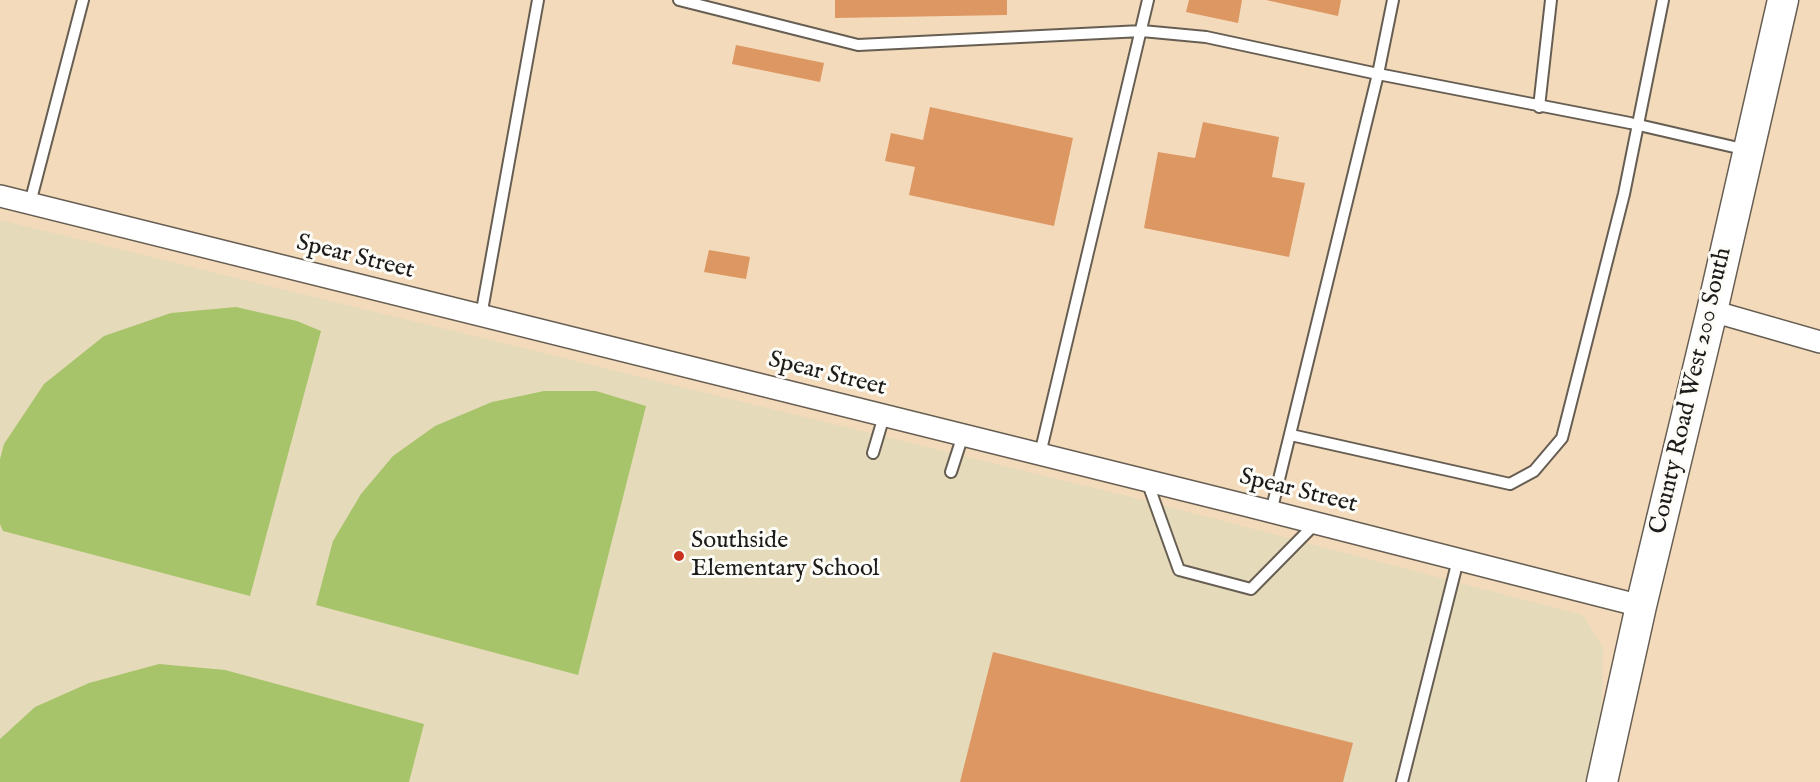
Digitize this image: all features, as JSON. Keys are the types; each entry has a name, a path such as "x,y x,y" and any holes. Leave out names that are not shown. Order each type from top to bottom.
{"street":[{"name":"County Road West 200 South","path":"1602,782 1782,0"},
{"name":"Spear Street","path":"0,196 1641,606"},
{"path":"1712,311 1820,342"}],"lane":[{"path":"30,203 83,0"},
{"path":"481,315 538,0"},
{"path":"679,0 858,45 1142,31 1206,37 1539,107 1639,125 1748,150"},
{"path":"1040,454 1148,0"},
{"path":"1271,512 1378,74 1393,0"},
{"path":"1539,107 1551,0"},
{"path":"1291,435 1510,484 1534,471 1562,438 1621,206 1663,0"},
{"path":"873,453 884,416"},
{"path":"951,472 963,435"},
{"path":"1147,481 1179,570 1251,589 1316,523"},
{"path":"1402,782 1458,560"}],"shaded area":[{"name":"Southside Elementary School","path":"0,220 1131,497 1583,615 1603,648 1602,712 1586,782 0,782"}],"green space":[{"path":"236,307 297,321 321,331 250,596 3,531 0,524 0,459 4,444 44,384 104,336 171,313"},
{"path":"544,391 596,391 646,406 578,675 316,605 333,541 361,494 393,456 435,426 492,402"},
{"path":"159,664 225,670 424,724 409,782 0,782 0,739 35,707 89,683"}],"building":[{"path":"835,0 1007,0 1007,15 835,18"},
{"path":"1189,0 1242,0 1238,23 1186,12"},
{"path":"1266,0 1341,0 1338,16"},
{"path":"736,45 824,63 820,82 732,64"},
{"path":"930,107 1073,138 1054,226 909,195 915,167 885,161 891,133 923,140"},
{"path":"1203,122 1279,137 1272,177 1305,183 1289,257 1144,228 1158,152 1195,158"},
{"path":"709,250 750,257 746,279 704,272"},
{"path":"993,652 1353,743 1343,782 960,782"}],"place":[{"name":"Southside Elementary School","path":"679,556"}]}
